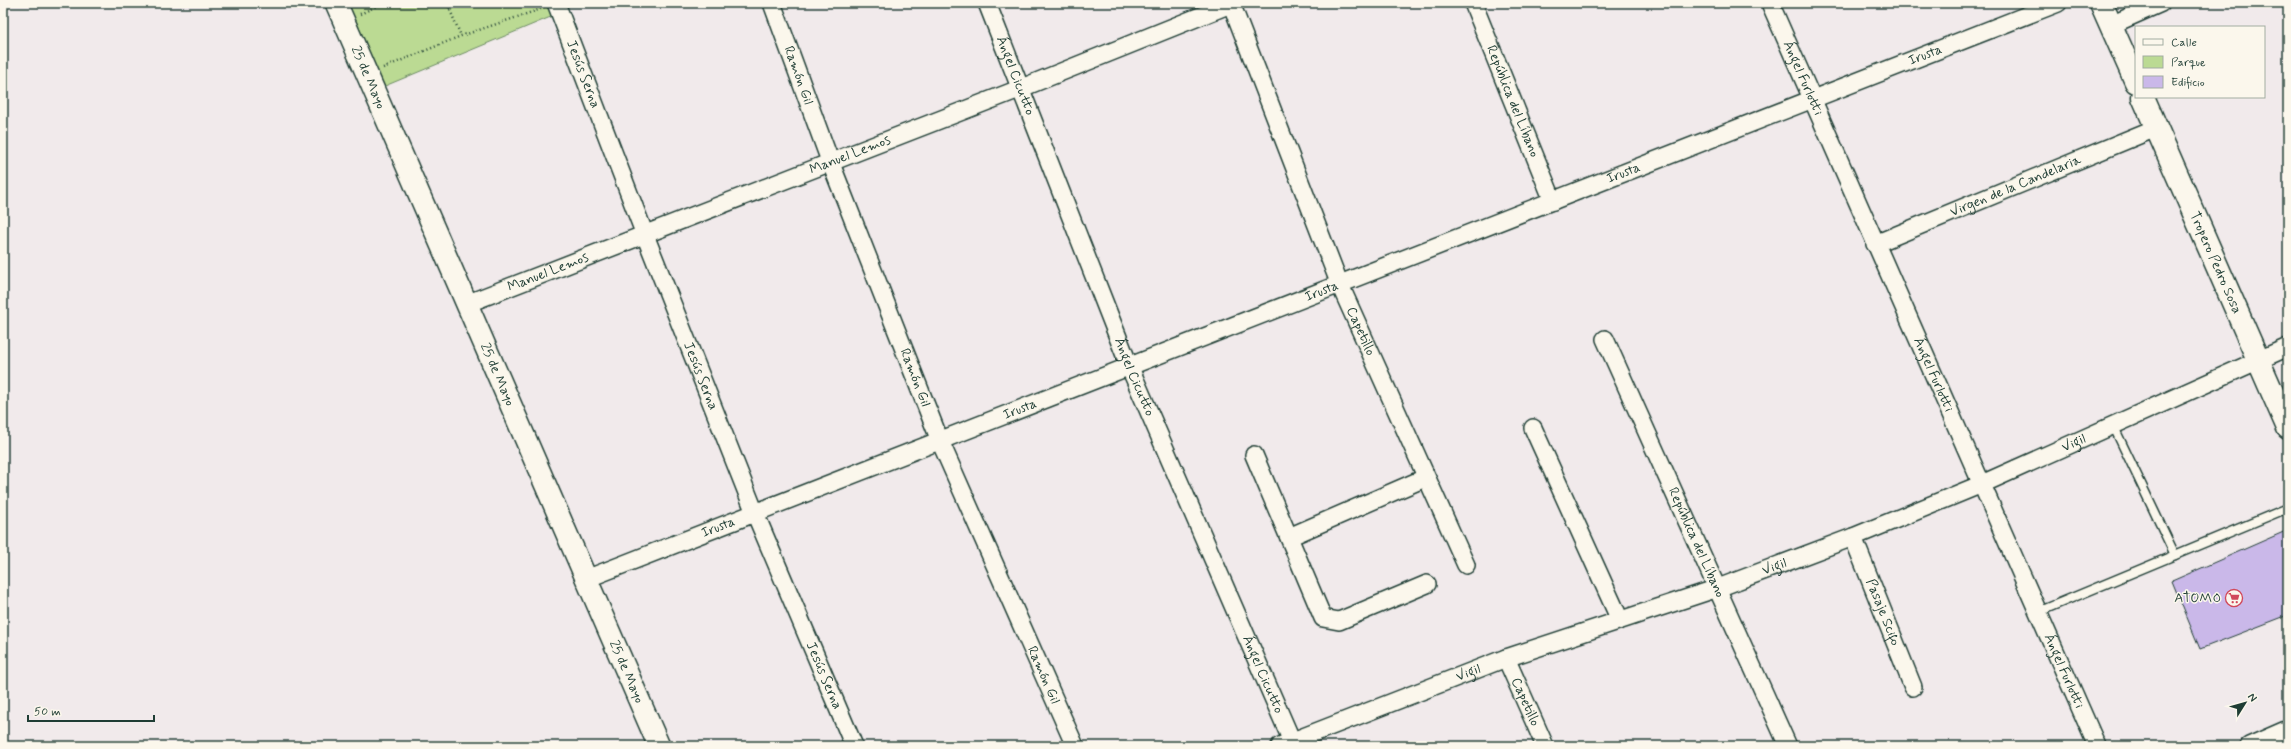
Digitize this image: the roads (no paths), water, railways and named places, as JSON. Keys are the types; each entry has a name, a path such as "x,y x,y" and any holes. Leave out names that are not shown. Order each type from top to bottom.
{"main road":[{"path":"2101,3 2135,80"},
{"name":"Tropero Pedro Sosa","path":"2143,98 2288,428"}],"street":[{"name":"25 de Mayo","path":"336,3 659,746"},
{"name":"Jesús Serna","path":"556,3 645,235 755,513 854,746"},
{"name":"Ramón Gil","path":"772,3 830,161 940,441 1075,746"},
{"name":"Ángel Cicutto","path":"987,3 1019,89 1130,368 1289,744"},
{"name":"Manuel Lemos","path":"466,304 645,235 830,161 1019,89 1232,3"},
{"name":"Capetillo","path":"1232,3 1340,285 1425,478 1466,565"},
{"name":"República del Líbano","path":"1472,3 1553,200"},
{"name":"Ángel Furlotti","path":"1770,3 1875,244 2098,746"},
{"name":"Irusta","path":"586,579 1130,368 1553,200 2058,3"},
{"path":"2111,25 2161,3"},
{"name":"Virgen de la Candelaria","path":"1875,244 2156,128"},
{"name":"República del Líbano","path":"1605,339 1788,746"},
{"name":"Vigil","path":"1289,744 1506,658 1718,588 1853,537 1982,484 2288,347"},
{"path":"1533,428 1620,620"},
{"path":"1254,455 1324,618 1339,621 1427,584"},
{"path":"1289,536 1425,478"},
{"name":"Pasaje Scifo","path":"1853,537 1913,686"},
{"name":"Capetillo","path":"1506,658 1545,746"},
{"path":"2249,746 2288,729"}],"lane":[{"path":"2113,425 2175,555"},
{"path":"2038,612 2288,508"}],"place":[{"name":"ATOMO","path":"2234,598"}]}
